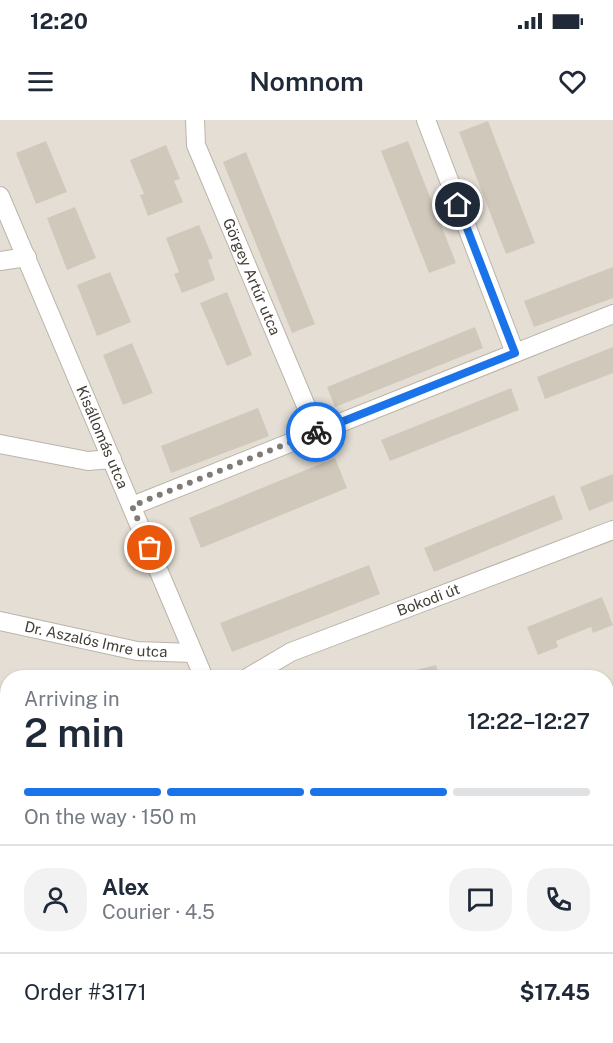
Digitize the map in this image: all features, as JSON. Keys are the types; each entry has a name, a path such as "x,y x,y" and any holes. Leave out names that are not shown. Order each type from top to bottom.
{"street":[{"name":"Görgey Artúr utca","path":"195,120 196,145 317,432"},
{"path":"426,120 515,353"},
{"name":"Kisállomás utca","path":"0,196 200,670"},
{"path":"0,261 27,257"},
{"path":"132,506 613,314"},
{"path":"0,444 88,461 112,459"},
{"name":"Bokodi út","path":"261,670 291,652 613,530"},
{"name":"Dr. Aszalós Imre utca","path":"0,621 136,651 193,653"}],"shaded area":[{"path":"0,120 613,120 613,670 0,670"}],"building":[{"path":"488,121 535,243 506,254 459,132"},
{"path":"46,141 67,192 36,204 16,153"},
{"path":"408,141 456,263 429,273 381,151"},
{"path":"166,145 180,179 174,181 183,202 148,216 140,195 144,194 130,160"},
{"path":"246,152 315,324 292,333 223,162"},
{"path":"75,207 96,258 67,270 47,218"},
{"path":"199,225 213,258 208,260 215,280 182,293 174,274 179,272 166,238"},
{"path":"613,267 613,298 534,327 524,301"},
{"path":"110,272 131,322 97,336 77,285"},
{"path":"227,292 252,355 227,366 200,303"},
{"path":"475,327 483,348 335,407 327,387"},
{"path":"132,343 153,393 123,405 103,355"},
{"path":"613,347 613,373 545,399 537,377"},
{"path":"511,388 519,410 390,461 381,440"},
{"path":"258,408 269,436 171,473 161,446"},
{"path":"335,458 347,488 201,548 189,518"},
{"path":"613,474 613,501 589,511 580,487"},
{"path":"554,495 563,519 434,572 424,548"},
{"path":"369,565 380,594 232,652 220,623"},
{"path":"602,597 613,625 593,633 591,627 556,641 558,647 538,655 527,627"},
{"path":"436,665 437,670 416,670"}],"way so far":[{"path":"150,548 132,506 316,432"}],"route":[{"path":"316,432 515,353 458,205"}]}
